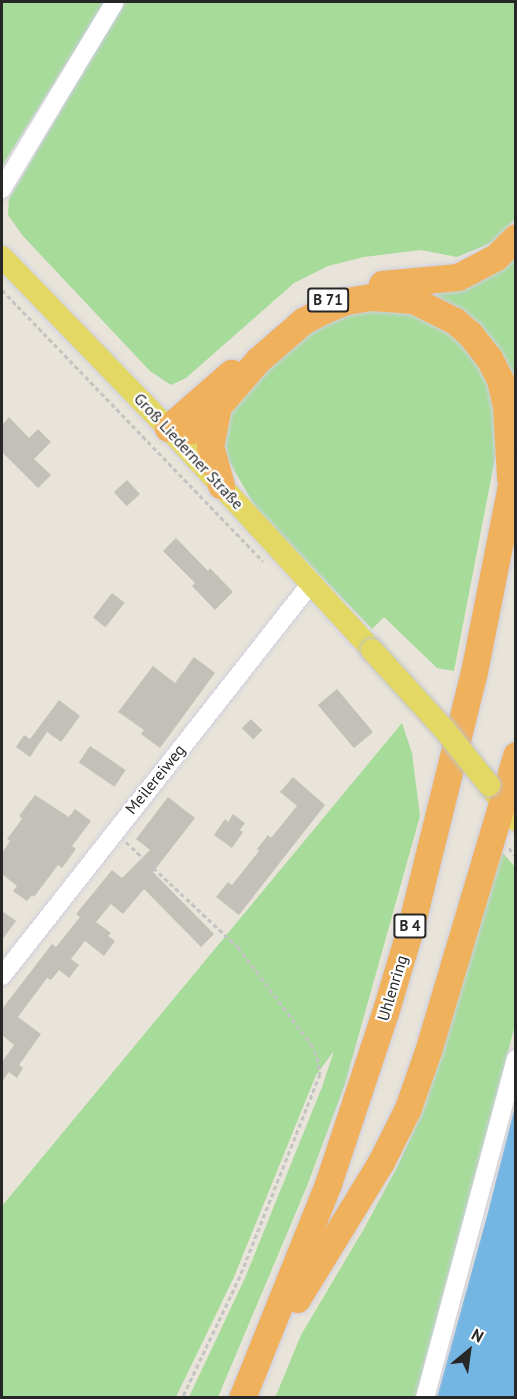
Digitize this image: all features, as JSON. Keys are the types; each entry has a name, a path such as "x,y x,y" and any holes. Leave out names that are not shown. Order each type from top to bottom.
{"highway":[{"name":"B 71","path":"168,428 267,340 317,305 336,296 370,286 458,277 490,261 516,237"},
{"path":"168,428 192,430 201,426 217,411 258,360 303,321 346,301 372,297 413,300 455,321 471,334 489,358 500,380 506,405 510,486"},
{"path":"217,411 210,446 221,484"},
{"name":"Uhlenring","path":"242,1398 332,1174 411,926 472,683 516,459"},
{"path":"262,1353 356,1205 408,1108 504,819 516,755"}],"main road":[{"name":"Groß Liederner Straße","path":"2,257 221,484 444,729 504,819"}],"street":[{"path":"2,189 115,2"},
{"name":"Meilereiweg","path":"2,976 114,830 311,583"},
{"path":"424,1398 516,1059"}],"path":[{"path":"2,290 266,564"},
{"path":"504,819 516,856"},
{"path":"114,830 238,947 311,1044 320,1074 240,1276 182,1398"}],"green space":[{"path":"2,2 105,2 2,166"},
{"path":"124,2 515,2 515,219 493,242 457,257 421,250 364,257 328,266 294,283 186,378 171,385 150,371 23,236 8,215 9,199"},
{"path":"515,252 515,406 506,370 400,291"},
{"path":"392,305 462,336 497,400 496,453 454,671 437,668 384,617 372,629 257,510 225,454 222,433 227,415 253,379 330,315"},
{"path":"402,723 412,753 420,816 345,1084 307,1186 218,1397 189,1397 245,1278 322,1087 334,1051 316,1075 234,1277 176,1397 2,1397 2,1206"},
{"path":"502,852 515,867 515,1025 418,1397 275,1398 301,1335 365,1227 398,1165 425,1105"}],"water":[{"path":"515,1106 515,1397 437,1397 487,1216"}],"building":[{"path":"9,417 29,438 38,429 51,442 34,459 51,475 38,488 2,452 2,425"},
{"path":"127,480 140,494 127,506 114,492"},
{"path":"176,538 208,571 210,568 233,592 215,610 192,586 195,583 163,551"},
{"path":"112,593 125,603 106,627 93,617"},
{"path":"194,657 215,673 160,748 141,734 144,730 118,712 153,666 175,683"},
{"path":"337,689 373,732 354,748 318,705"},
{"path":"59,700 80,716 61,742 47,732 30,757 16,747 24,735 30,739"},
{"path":"251,719 262,730 253,740 242,728"},
{"path":"90,746 126,770 114,787 79,763"},
{"path":"293,777 325,805 239,915 216,897 228,882 232,885 259,851 257,849 268,835 271,838 297,806 280,792"},
{"path":"35,795 69,817 75,809 91,821 72,846 76,849 62,868 58,865 34,897 32,895 27,901 13,891 17,886 2,874 2,853 10,841 7,839 22,819 19,816"},
{"path":"168,797 195,818 153,872 214,934 201,947 144,889 123,914 111,904 96,922 111,933 108,936 115,941 104,956 85,941 71,959 79,965 69,978 59,970 51,980 47,978 18,1017 41,1034 19,1065 23,1068 17,1078 9,1072 2,1082 2,1062 14,1045 2,1035 2,1009 52,944 56,947 80,917 76,914 112,870 122,878 150,850 136,839"},
{"path":"233,814 245,823 240,830 243,832 232,848 214,835 225,819 228,822"},
{"path":"2,911 16,921 2,940"}]}
